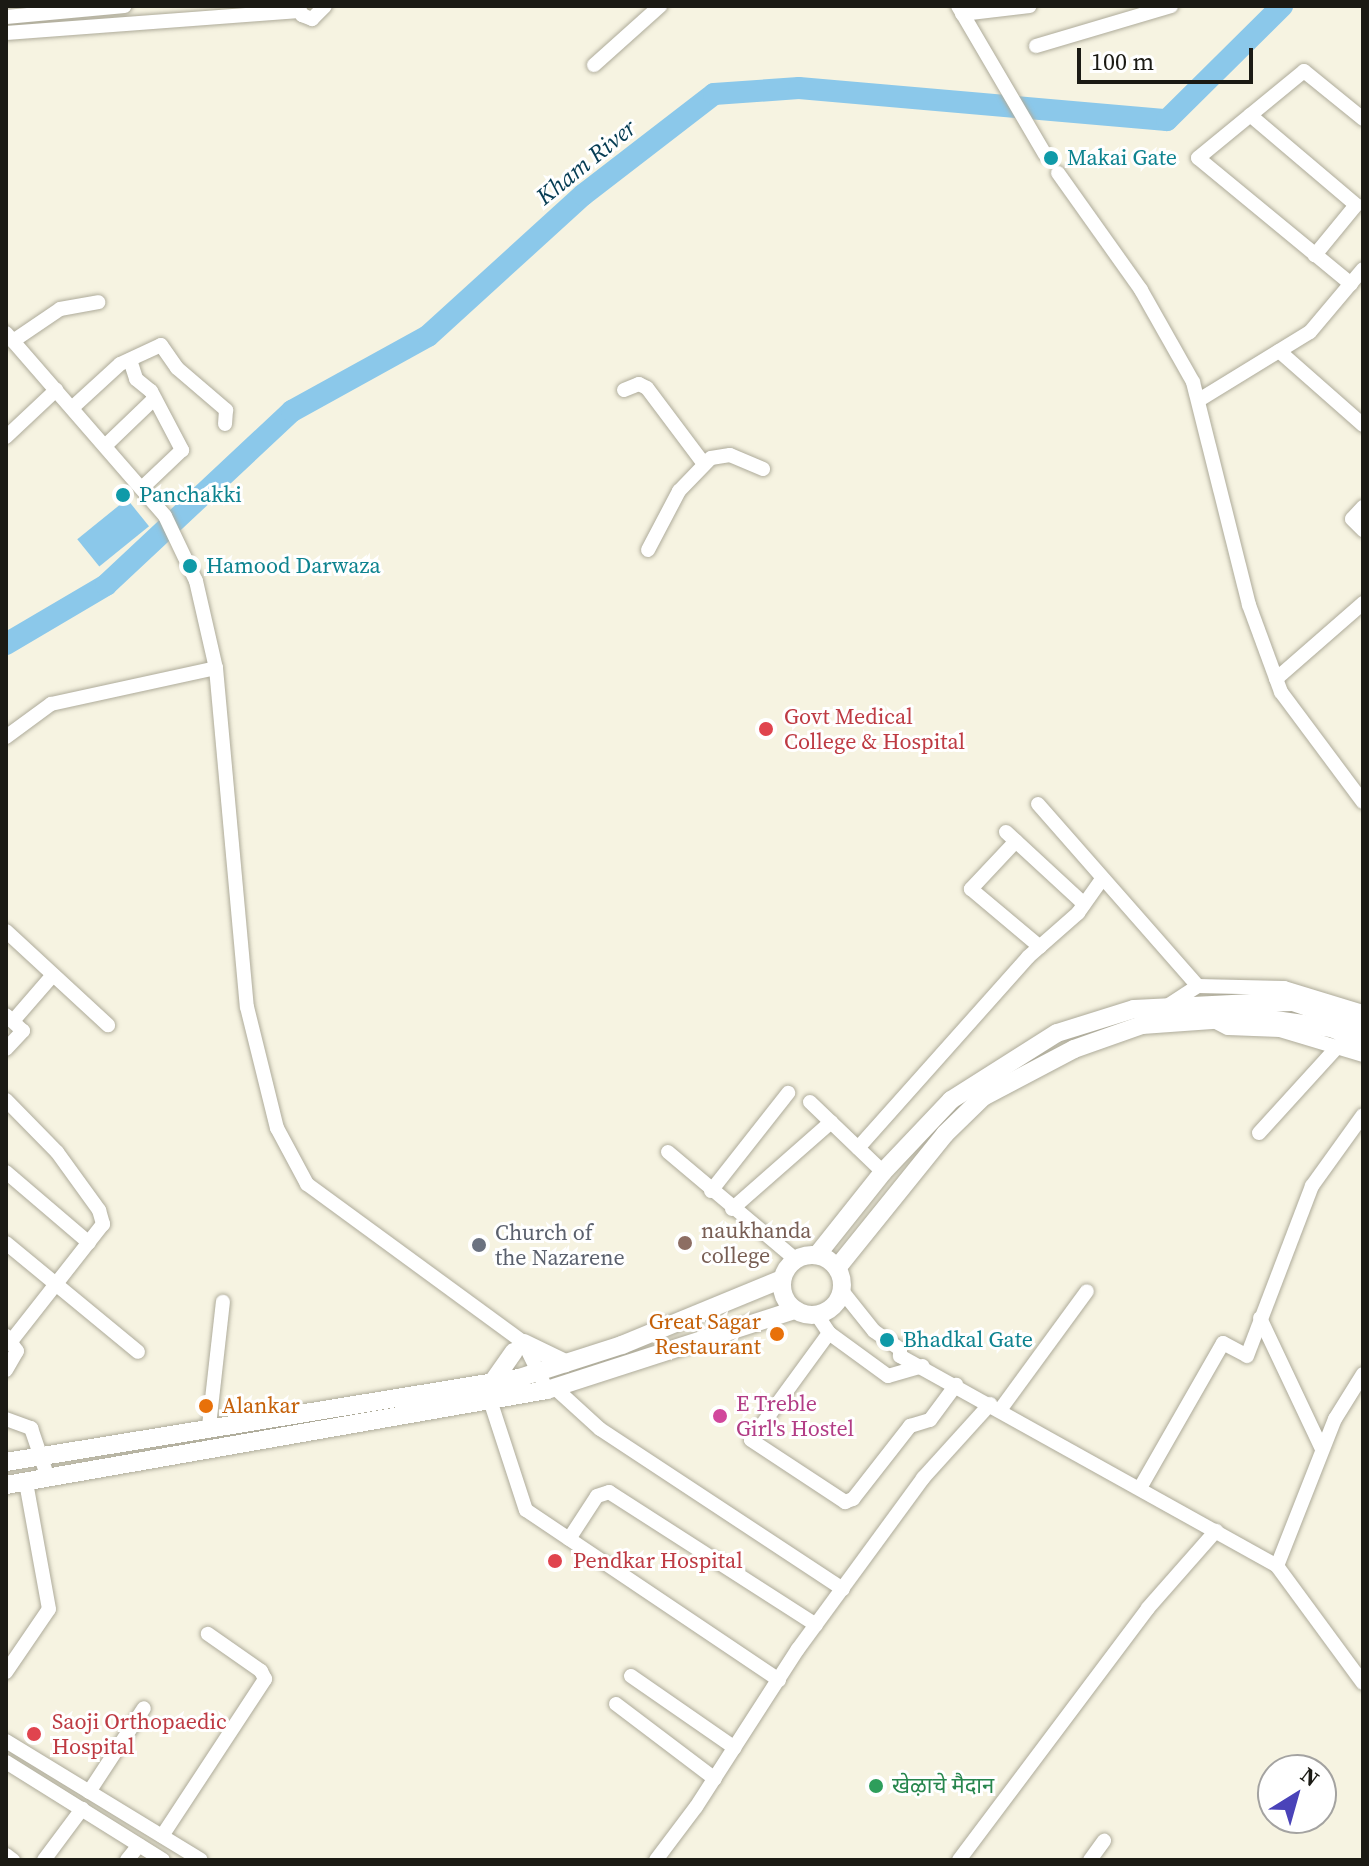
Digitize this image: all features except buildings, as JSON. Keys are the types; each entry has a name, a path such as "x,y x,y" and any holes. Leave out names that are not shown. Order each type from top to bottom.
{"main road":[{"path":"548,1383 565,1363 782,1279 795,1259 817,1255 883,1172 951,1100 1057,1033 1134,1009 1293,1002 1363,1026"},
{"path":"837,1268 945,1134 983,1097 1074,1049 1142,1025 1235,1019 1288,1019 1363,1041"},
{"path":"6,1462 209,1426 548,1383 795,1310 817,1315 833,1307 842,1291 837,1268 817,1255"},
{"path":"782,1279 783,1297 795,1310"},
{"path":"6,1485 489,1390 519,1347 565,1363"}],"street":[{"path":"6,17 123,6 125,23"},
{"path":"6,33 298,8 307,18 317,18 325,6"},
{"path":"594,65 660,6"},
{"path":"1030,6 960,10 1045,154"},
{"path":"1036,46 1171,6"},
{"path":"1351,284 1198,158 1304,71 1363,119"},
{"path":"1250,115 1356,205 1315,255"},
{"path":"1058,173 1141,290 1199,400 1249,605 1276,679 1363,802"},
{"path":"1199,400 1310,332 1363,269"},
{"path":"98,302 60,309 10,337 165,516 187,559 216,668 247,1007 277,1128 307,1184 506,1329 548,1383 600,1429 843,1589"},
{"path":"72,408 130,360 161,345 177,368 226,410 225,424"},
{"path":"1279,351 1363,425"},
{"path":"130,360 136,379 151,391 153,400 182,450 142,488"},
{"path":"624,390 639,384 647,388 704,464"},
{"path":"6,437 56,390"},
{"path":"105,446 153,400"},
{"path":"648,550 679,491 704,464 730,455 763,469"},
{"path":"1363,507 1352,519 1363,530"},
{"path":"1276,679 1363,603"},
{"path":"6,737 51,704 216,668"},
{"path":"1038,804 1198,986"},
{"path":"1040,947 971,889 1011,837 1084,904"},
{"path":"858,1148 1040,947 1084,904 1102,879"},
{"path":"6,931 108,1025"},
{"path":"6,1049 23,1031 9,1018 53,975"},
{"path":"1167,1006 1198,986 1284,988 1363,1012"},
{"path":"1216,1022 1228,1028 1280,1030 1339,1045 1363,1055"},
{"path":"1259,1133 1339,1045"},
{"path":"711,1191 788,1093"},
{"path":"6,1100 57,1152 99,1210 103,1224 58,1283 9,1338 17,1357 6,1370"},
{"path":"810,1102 883,1172"},
{"path":"1140,1488 1223,1343 1247,1356 1312,1186 1363,1115"},
{"path":"732,1209 831,1122"},
{"path":"668,1152 795,1259"},
{"path":"6,1172 89,1243"},
{"path":"6,1243 138,1352"},
{"path":"842,1291 874,1331 900,1349 900,1356 923,1366 1277,1566 1363,1683"},
{"path":"656,1860 715,1779 816,1625 923,1478 995,1407 1087,1291"},
{"path":"209,1426 223,1302"},
{"path":"817,1315 829,1333 888,1376 923,1366"},
{"path":"1260,1318 1322,1449"},
{"path":"829,1333 751,1440 845,1502 853,1499 910,1426 933,1418 956,1385"},
{"path":"519,1347 520,1387"},
{"path":"1277,1566 1322,1449 1363,1374"},
{"path":"489,1390 526,1510 779,1680"},
{"path":"6,1419 31,1428 43,1455 48,1478"},
{"path":"6,1672 49,1609 26,1482"},
{"path":"569,1539 597,1496 609,1492 816,1625"},
{"path":"961,1859 1148,1608 1216,1531"},
{"path":"162,1836 265,1679 261,1671 208,1634"},
{"path":"631,1676 735,1748"},
{"path":"616,1704 715,1779"},
{"path":"89,1792 144,1708"},
{"path":"6,1742 201,1860"},
{"path":"6,1762 163,1860"},
{"path":"44,1860 82,1809"},
{"path":"1090,1860 1104,1841"},
{"path":"127,1860 139,1845"},
{"path":"6,1855 13,1860"}],"water":[{"path":"127,499 149,526 99,566 77,539"}],"waterway":[{"name":"Kham River","path":"6,644 106,585 292,411 428,336 583,195 714,94 799,88 1167,120 1282,6"}],"place":[{"name":"Makai Gate","path":"1051,158"},
{"name":"Panchakki","path":"123,495"},
{"name":"Hamood Darwaza","path":"190,566"},
{"name":"Govt Medical College & Hospital","path":"766,729"},
{"name":"naukhanda college","path":"685,1243"},
{"name":"Church of the Nazarene","path":"479,1245"},
{"name":"Great Sagar Restaurant","path":"777,1334"},
{"name":"Bhadkal Gate","path":"887,1340"},
{"name":"Alankar","path":"206,1406"},
{"name":"E Treble Girl's Hostel","path":"720,1416"},
{"name":"Pendkar Hospital","path":"555,1561"},
{"name":"Saoji Orthopaedic Hospital","path":"34,1734"},
{"name":"खेऴाचे मैदान","path":"876,1786"}]}
